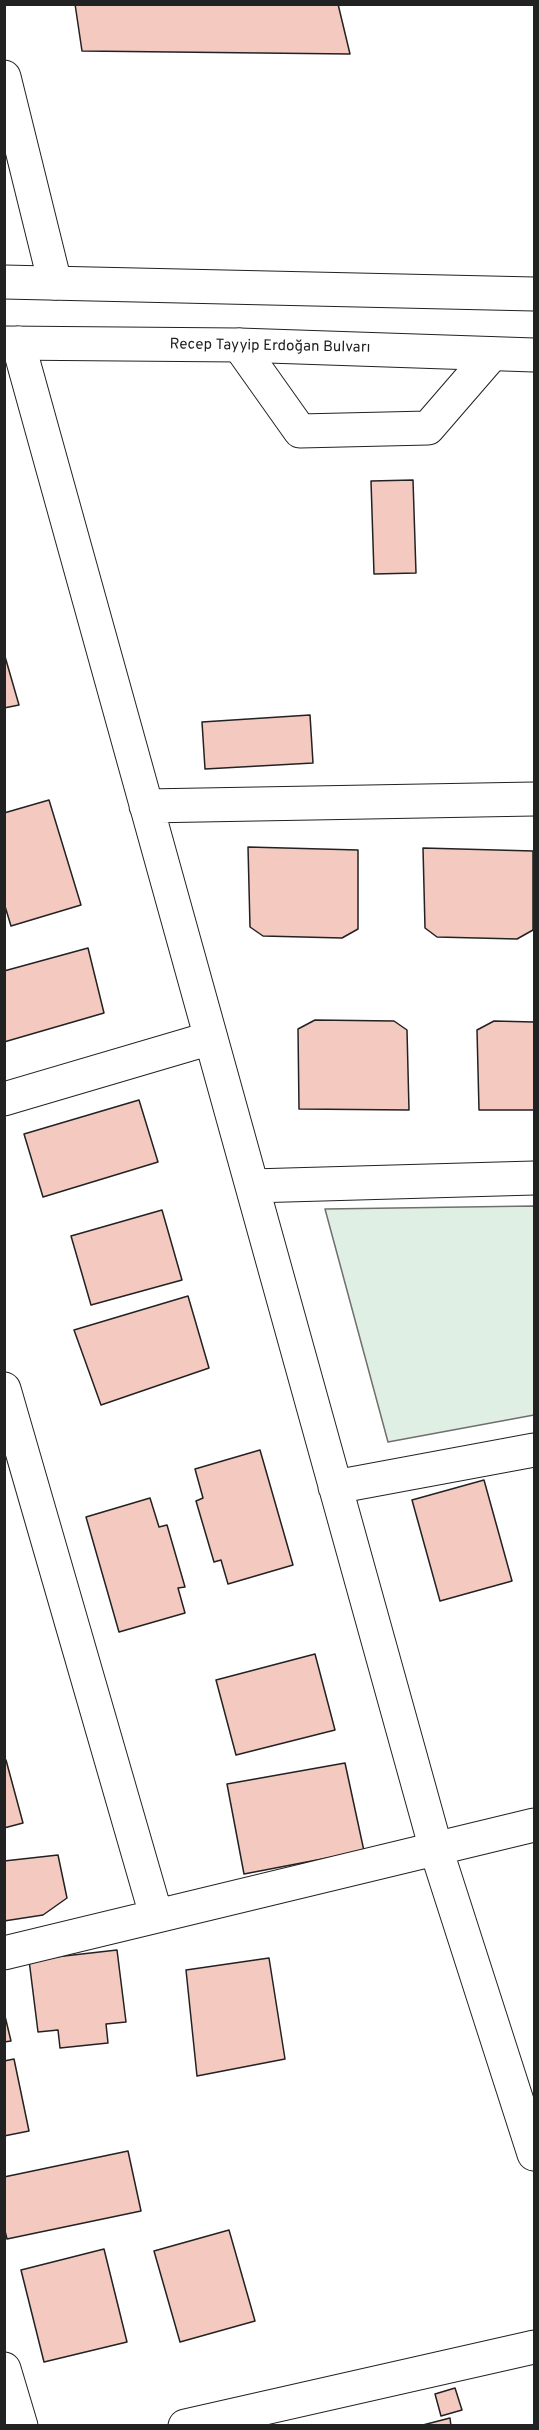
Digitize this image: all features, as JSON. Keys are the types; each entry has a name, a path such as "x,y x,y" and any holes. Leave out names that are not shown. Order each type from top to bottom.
{"main road":[{"path":"4,77 55,283"},
{"path":"4,282 534,294"},
{"path":"11,343 146,806 436,1849 534,2154"},
{"name":"Recep Tayyip Erdoğan Bulvarı","path":"11,343 239,345 534,355"},
{"path":"239,345 300,431 428,428 492,354"},
{"path":"146,806 534,799"},
{"path":"4,1099 211,1038"},
{"path":"252,1186 534,1178"},
{"path":"4,1389 156,1916"},
{"path":"335,1487 534,1450"},
{"path":"4,1953 534,1826"},
{"path":"185,2426 534,2347"},
{"path":"4,2369 21,2426"}],"green space":[{"path":"534,1206 534,1415 388,1442 325,1209"}],"building":[{"path":"75,4 338,4 350,54 82,51"},
{"path":"413,480 416,573 374,574 371,481"},
{"path":"4,653 19,705 4,708"},
{"path":"310,715 313,763 205,769 202,722"},
{"path":"49,800 81,905 11,926 4,903 4,813"},
{"path":"248,847 358,850 358,929 342,938 263,936 250,927"},
{"path":"423,848 533,851 533,930 517,939 437,937 425,928"},
{"path":"88,948 104,1013 4,1042 4,971"},
{"path":"315,1020 394,1021 407,1030 409,1110 299,1109 298,1029"},
{"path":"494,1021 534,1022 534,1110 479,1110 477,1030"},
{"path":"139,1100 158,1162 43,1197 24,1134"},
{"path":"162,1210 182,1280 91,1305 71,1236"},
{"path":"188,1296 209,1368 101,1405 74,1330"},
{"path":"260,1450 293,1565 228,1584 221,1560 214,1562 196,1501 203,1498 195,1469"},
{"path":"484,1480 512,1581 440,1601 412,1500"},
{"path":"150,1498 159,1527 167,1525 185,1587 178,1588 185,1613 119,1632 86,1517"},
{"path":"315,1654 335,1730 236,1755 216,1680"},
{"path":"4,1760 6,1760 23,1823 4,1828"},
{"path":"345,1763 364,1851 244,1874 227,1784"},
{"path":"58,1855 67,1898 43,1915 4,1921 4,1861"},
{"path":"117,1950 126,2022 106,2024 108,2043 60,2048 58,2030 38,2032 29,1960"},
{"path":"269,1958 285,2059 197,2076 186,1970"},
{"path":"4,2012 11,2041 4,2042"},
{"path":"14,2059 29,2131 4,2136 4,2061"},
{"path":"128,2151 141,2211 7,2239 4,2227 4,2177"},
{"path":"229,2230 255,2321 180,2342 154,2251"},
{"path":"104,2249 127,2342 44,2362 21,2270"},
{"path":"455,2388 462,2410 441,2416 435,2394"},
{"path":"450,2418 451,2426 419,2426"}]}
